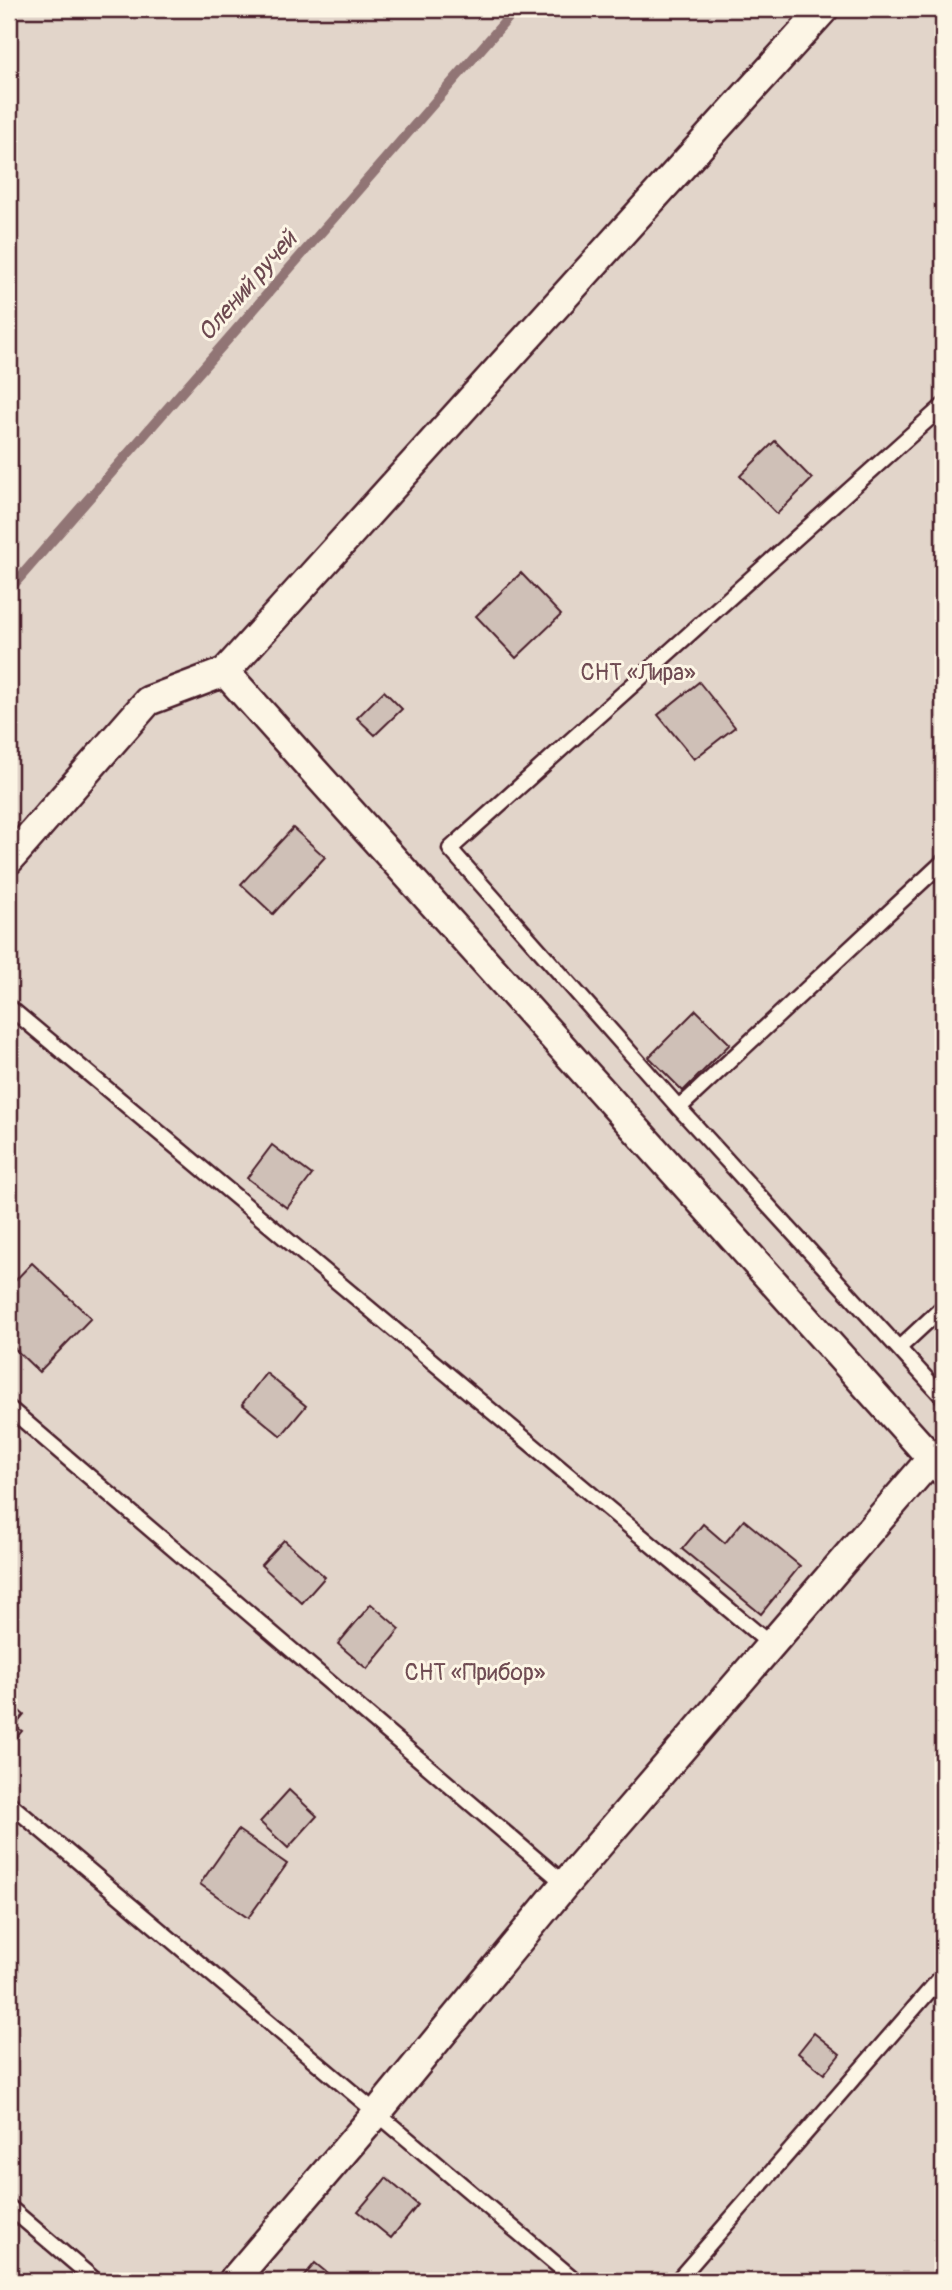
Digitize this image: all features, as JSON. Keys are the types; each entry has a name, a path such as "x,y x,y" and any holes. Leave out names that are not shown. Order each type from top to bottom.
{"street":[{"path":"9,860 148,701 225,671 824,9"},
{"path":"225,671 938,1464 770,1644 233,2281"}],"lane":[{"path":"943,405 450,849 679,1108 943,1397"},
{"path":"679,1108 943,862"},
{"path":"9,1007 770,1644"},
{"path":"899,1348 943,1307"},
{"path":"9,1408 565,1884"},
{"path":"9,1803 576,2281"},
{"path":"677,2281 943,1975"},
{"path":"9,2207 96,2281"}],"green space":[{"name":"СНТ «Прибор»","path":"9,9 943,9 943,2281 9,2281"}],"building":[{"path":"775,441 812,479 777,514 740,476"},
{"path":"521,573 561,615 516,658 476,616"},
{"path":"699,682 735,727 694,759 658,715"},
{"path":"384,691 402,709 375,735 357,718"},
{"path":"293,828 325,857 273,914 241,884"},
{"path":"696,1010 730,1044 683,1091 649,1057"},
{"path":"272,1145 312,1175 287,1208 247,1178"},
{"path":"32,1263 91,1318 39,1372 9,1343 9,1287"},
{"path":"266,1373 306,1406 281,1436 242,1404"},
{"path":"744,1520 800,1566 761,1614 682,1549 703,1524 725,1543"},
{"path":"284,1540 325,1577 302,1603 261,1565"},
{"path":"371,1604 400,1629 367,1669 338,1644"},
{"path":"9,1702 24,1715 15,1726 22,1731 9,1747"},
{"path":"289,1790 317,1816 288,1848 260,1822"},
{"path":"238,1830 287,1864 248,1918 200,1884"},
{"path":"814,2033 840,2054 824,2074 798,2053"},
{"path":"386,2178 418,2205 391,2238 358,2211"},
{"path":"315,2263 337,2281 300,2281"}],"waterway":[{"name":"Олений ручей","path":"9,590 516,9"}],"park label":[{"name":"СНТ «Лира»","path":"638,672"}]}
